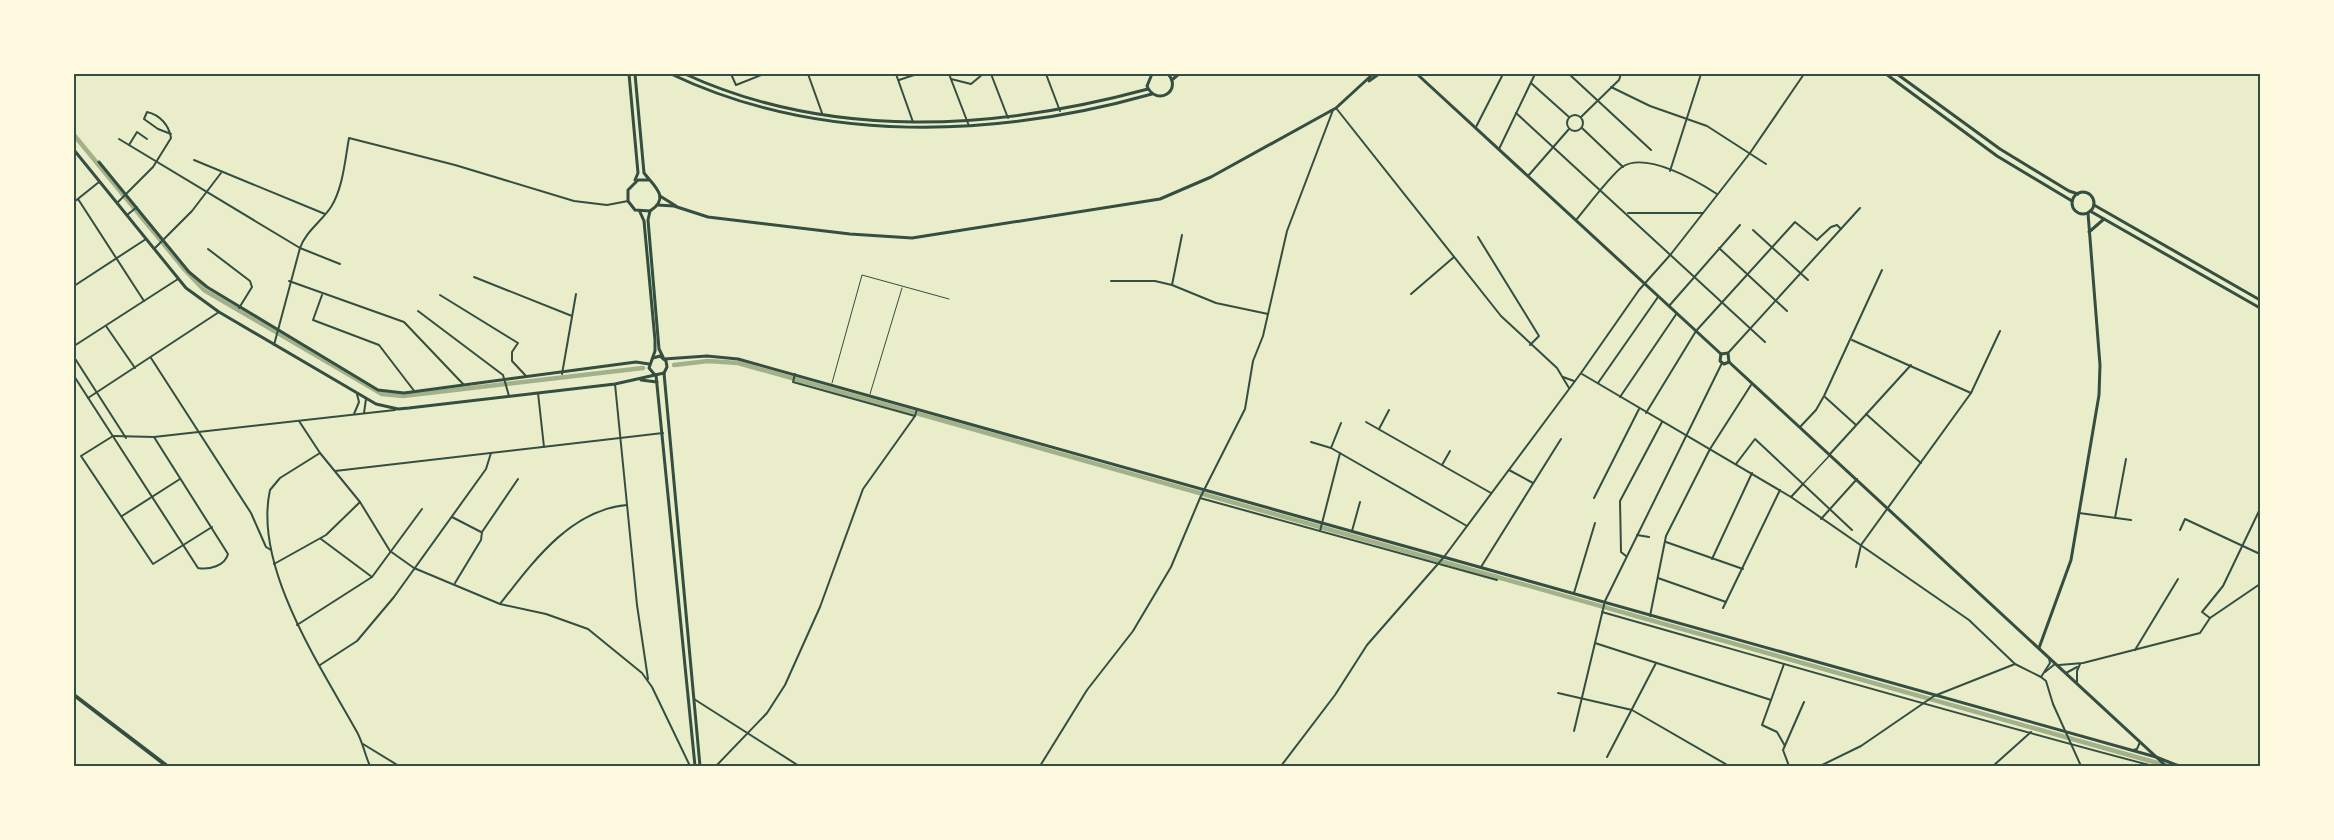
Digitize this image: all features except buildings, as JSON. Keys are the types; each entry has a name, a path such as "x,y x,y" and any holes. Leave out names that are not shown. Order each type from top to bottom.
{"highway":[{"path":"74,695 167,766"}],"street":[{"path":"629,74 638,173 628,190 628,201 640,212 644,221 655,340 655,351 645,376 640,380"},
{"path":"635,74 644,173 657,185 660,196 657,205 650,211 640,212"},
{"path":"671,74 716,93 806,116 900,127 1061,116 1152,94"},
{"path":"685,74 730,92 779,106 823,114 969,124 1060,111 1148,89"},
{"path":"731,74 736,85"},
{"path":"730,92 736,85 764,74"},
{"path":"807,74 823,114"},
{"path":"897,74 914,122"},
{"path":"899,80 917,74"},
{"path":"949,74 969,124"},
{"path":"951,79 971,84 983,74"},
{"path":"990,74 1008,118"},
{"path":"1046,74 1060,111"},
{"path":"1152,74 1148,80 1148,89 1152,94 1160,97 1168,95 1173,88 1171,75 1179,74"},
{"path":"657,205 680,208 708,217 890,238 912,238 1160,199 1203,181 1335,108 1373,74"},
{"path":"1362,85 1379,74"},
{"path":"1476,128 1503,74"},
{"path":"1499,149 1535,74"},
{"path":"1569,74 1599,99 1651,150"},
{"path":"1581,117 1619,80 1621,74"},
{"path":"1670,171 1701,74"},
{"path":"1281,766 1335,695 1367,645 1444,557 1645,284 1750,153 1804,74"},
{"path":"1886,74 1997,156 2072,201 2075,211 2081,214 2088,227"},
{"path":"1897,74 2000,149 2069,191 2090,195 2094,205 2260,300"},
{"path":"1419,75 1721,354 1728,353 1860,208"},
{"path":"1531,83 1569,117"},
{"path":"1611,87 1650,106 1707,126 1766,164"},
{"path":"1335,108 1501,316 1552,363 1569,388"},
{"path":"1040,766 1087,690 1132,631 1171,567 1204,489 1245,410 1253,361 1268,315 1287,231 1335,108"},
{"path":"116,203 155,162 169,142 171,134 164,122 147,112 144,119 149,124 171,134"},
{"path":"1516,113 1628,213 1765,342"},
{"path":"1569,117 1578,115 1581,117"},
{"path":"1569,117 1567,123 1569,129"},
{"path":"1581,117 1582,128 1623,167"},
{"path":"1569,129 1575,131 1582,128"},
{"path":"1528,176 1569,129"},
{"path":"129,145 137,132 147,139"},
{"path":"275,343 289,281 300,248 309,230 325,214 337,195 350,138 455,165 574,201 607,204 628,201"},
{"path":"119,139 300,248 340,264"},
{"path":"74,150 116,203 128,214 178,279 219,312 275,343 366,399 385,408 398,409"},
{"path":"194,160 325,214"},
{"path":"99,162 199,281 239,308 369,386 387,392 415,392 562,374 636,362 649,366 657,382 697,766"},
{"path":"1576,220 1623,167 1641,162 1701,184 1717,194"},
{"path":"154,249 164,242 207,194 222,172"},
{"path":"634,182 650,180"},
{"path":"74,201 99,182"},
{"path":"2072,201 2078,194"},
{"path":"660,196 680,208"},
{"path":"78,199 144,301"},
{"path":"2039,648 2071,560 2099,395 2100,365 2088,233 2089,212 2094,205"},
{"path":"128,214 137,207"},
{"path":"650,211 648,220 659,349 668,364"},
{"path":"2081,214 2089,212 2105,219 2260,308"},
{"path":"1628,213 1703,213"},
{"path":"2088,233 2092,226 2105,219"},
{"path":"1646,413 1695,331 1795,222 1817,240 1831,227 1837,225 1841,229"},
{"path":"1669,306 1740,225"},
{"path":"1754,230 1808,280"},
{"path":"1172,285 1182,235"},
{"path":"1478,237 1539,336 1530,345"},
{"path":"74,286 146,239"},
{"path":"1719,248 1787,311"},
{"path":"208,249 250,281 252,287 239,308"},
{"path":"1411,294 1454,257"},
{"path":"1800,427 1816,410 1824,396 1852,340 1882,270"},
{"path":"474,277 572,316"},
{"path":"74,346 178,279"},
{"path":"289,281 322,295 404,322 464,385"},
{"path":"1111,281 1155,281 1172,285 1216,303 1268,315"},
{"path":"440,294 518,343 512,352 512,361 528,378"},
{"path":"562,374 576,294"},
{"path":"322,295 313,320 379,345 415,392"},
{"path":"1598,383 1658,296"},
{"path":"418,311 504,375 509,396"},
{"path":"88,398 219,312"},
{"path":"1620,398 1677,313"},
{"path":"106,326 135,368"},
{"path":"1856,567 1861,545 1971,393 2000,331"},
{"path":"1852,340 1971,393"},
{"path":"1728,353 1729,362 1752,384 2166,766"},
{"path":"1721,354 1719,360 1722,363"},
{"path":"652,359 722,356 795,374 2179,766"},
{"path":"74,357 126,438"},
{"path":"151,358 251,513 266,547 271,550"},
{"path":"673,359 664,373 694,699 697,766"},
{"path":"1722,363 1729,362"},
{"path":"1574,731 1605,603 1722,363"},
{"path":"1791,497 1911,365"},
{"path":"212,527 153,564 81,456 113,436 154,437 299,421 615,384 664,373"},
{"path":"1581,373 1791,497 1960,614 2015,663 2041,677 2046,681 2065,732 2081,766"},
{"path":"795,374 793,382 915,416"},
{"path":"74,376 153,495 198,568 210,569 228,557 212,527 154,437"},
{"path":"1563,377 1576,380"},
{"path":"640,380 657,382"},
{"path":"615,384 648,680 690,766"},
{"path":"1650,616 1665,541 1710,449 1752,384"},
{"path":"538,393 544,447"},
{"path":"354,414 359,402 357,394"},
{"path":"1824,396 1856,425"},
{"path":"364,413 366,399"},
{"path":"716,766 749,734 774,703 799,656 863,489 915,416 916,409"},
{"path":"1594,498 1639,409"},
{"path":"1378,429 1389,410"},
{"path":"1866,414 1922,463"},
{"path":"299,421 320,453 360,502 390,551 414,568 500,604 546,614 588,629 648,680"},
{"path":"1366,422 1491,493"},
{"path":"1626,556 1621,552 1620,501 1662,422"},
{"path":"1331,448 1341,423"},
{"path":"335,471 663,433"},
{"path":"1480,567 1561,439"},
{"path":"1736,464 1755,439 1852,530"},
{"path":"1311,442 1331,448 1467,526"},
{"path":"1442,465 1450,451"},
{"path":"320,453 275,482 268,498 271,550 297,625 362,743 370,766"},
{"path":"320,665 352,647 394,597 486,469 491,453"},
{"path":"1320,531 1320,523 1340,453"},
{"path":"2115,518 2126,459"},
{"path":"1508,470 1533,483"},
{"path":"1712,559 1752,473"},
{"path":"121,516 180,479"},
{"path":"454,584 481,540 482,532 518,479"},
{"path":"1821,519 1857,479"},
{"path":"1723,608 1780,490"},
{"path":"1200,498 1497,580"},
{"path":"274,564 321,539 360,502"},
{"path":"1352,531 1360,502"},
{"path":"500,604 546,547 567,530 602,510 627,505"},
{"path":"297,625 372,577 422,509"},
{"path":"2210,618 2202,612 2223,586 2260,509"},
{"path":"2079,513 2131,520"},
{"path":"452,516 482,532"},
{"path":"2180,530 2185,519 2260,554"},
{"path":"1574,593 1596,523"},
{"path":"1637,535 1649,537"},
{"path":"321,539 372,577"},
{"path":"1665,541 1743,569"},
{"path":"1658,578 1726,602"},
{"path":"2134,650 2178,579"},
{"path":"2041,677 2057,664 2081,663 2200,633 2210,618 2260,584"},
{"path":"1603,610 1784,664 2031,732 2102,755 2153,766"},
{"path":"1595,643 1771,700"},
{"path":"2041,677 2050,663 2048,656"},
{"path":"1607,757 1656,663"},
{"path":"1820,766 1861,746 1934,696 2015,663"},
{"path":"2066,672 2081,663"},
{"path":"2077,683 2077,671 2081,663"},
{"path":"1784,664 1762,725 1777,732 1785,746"},
{"path":"2066,672 2072,664"},
{"path":"1558,693 1632,710 1729,766"},
{"path":"694,699 799,766"},
{"path":"1789,766 1783,750 1804,702"},
{"path":"1993,766 2031,732"},
{"path":"2131,751 2137,749 2140,742"},
{"path":"362,743 399,766"}],"lane":[{"path":"832,385 862,275 949,299"},
{"path":"870,396 903,286"}],"waterway":[{"path":"74,135 204,290 382,394 403,396 643,368"},
{"path":"674,365 708,361 738,363 2168,766"}]}
